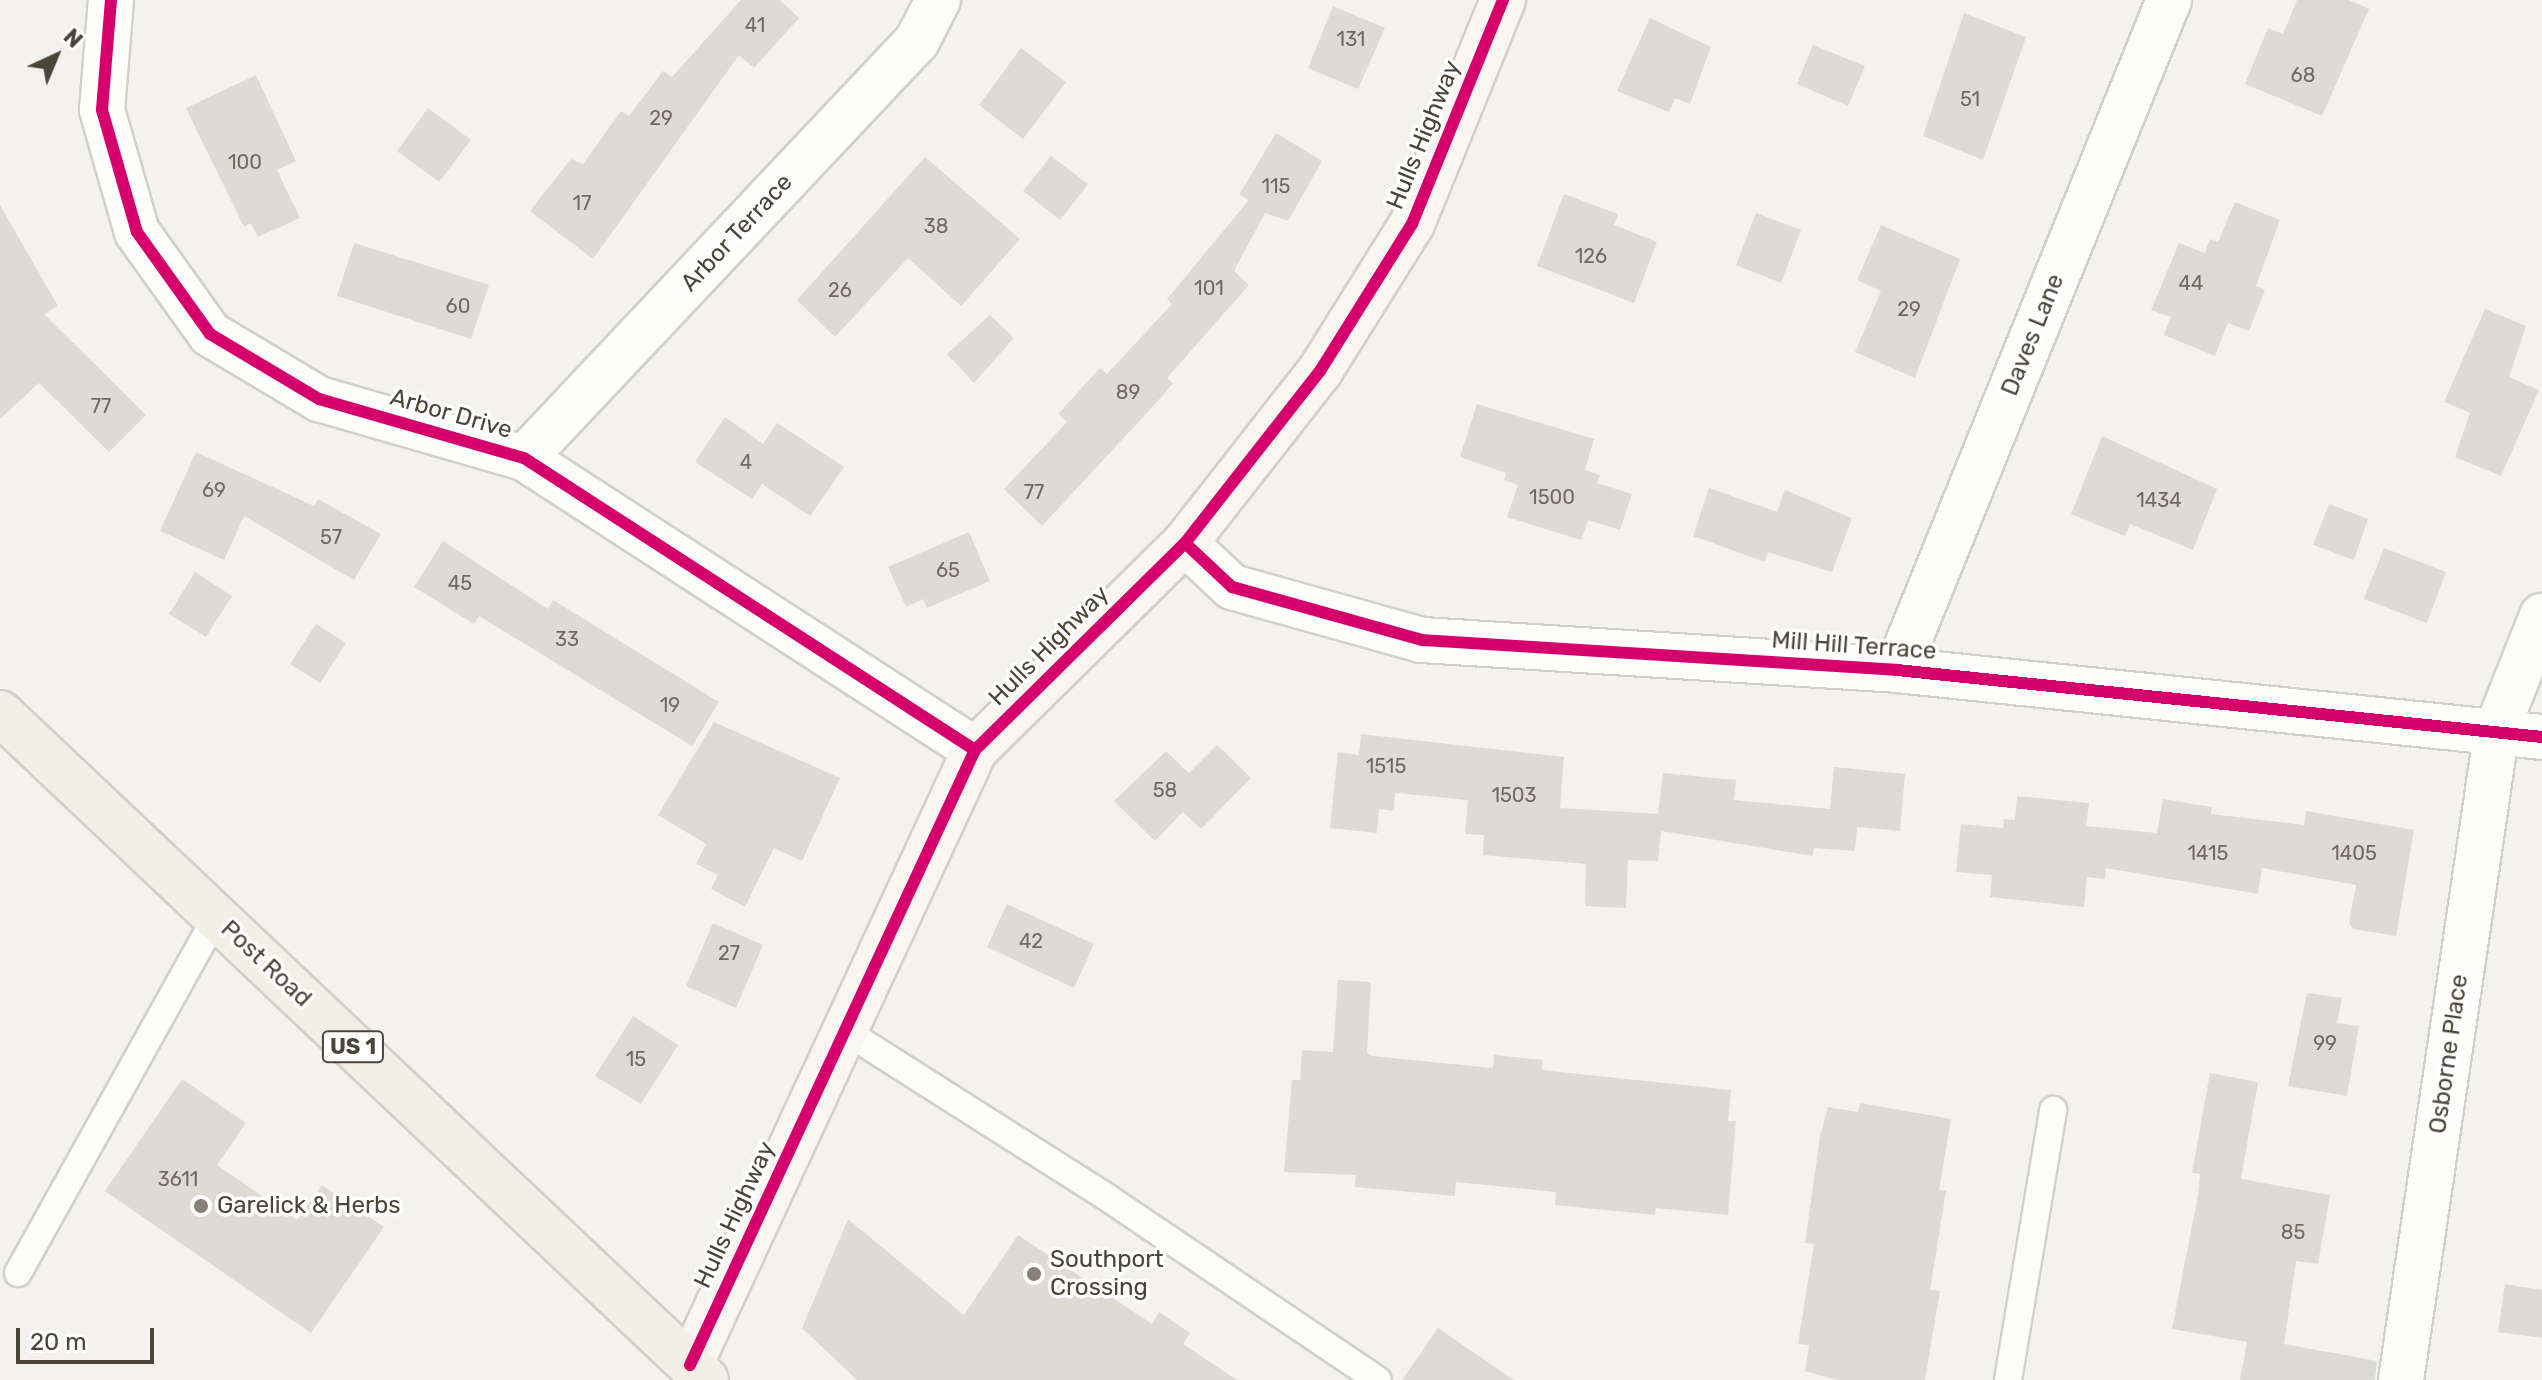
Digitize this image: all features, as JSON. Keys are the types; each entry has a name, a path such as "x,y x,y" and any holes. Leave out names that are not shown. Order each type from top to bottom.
{"main road":[{"name":"Post Road","path":"0,713 698,1373"}],"street":[{"name":"Arbor Drive","path":"111,0 102,110 137,232 210,334 319,399 524,458 975,750"},
{"name":"Arbor Terrace","path":"524,458 917,41 938,0"},
{"name":"Hulls Highway","path":"698,1373 845,1031 975,750 1185,543 1320,371 1412,224 1503,0"},
{"name":"Daves Lane","path":"1897,670 2169,0"},
{"name":"Mill Hill Terrace","path":"1185,543 1232,587 1422,640 1897,670 2497,729 2542,737"},
{"name":"Osborne Place","path":"2401,1380 2497,729 2542,616"}],"lane":[{"path":"18,1273 216,917"},
{"path":"845,1031 1105,1196 1378,1380"},
{"path":"2008,1380 2053,1110"}],"building":[{"path":"741,0 780,0 799,18 754,68 739,55 593,259 530,211 571,159 583,164 621,111 629,116 663,71 672,77"},
{"path":"2297,0 2349,0 2369,9 2322,116 2245,84 2268,28 2283,34"},
{"path":"1333,6 1385,28 1358,89 1308,68"},
{"path":"1964,13 2026,37 1983,160 1923,136"},
{"path":"1650,18 1711,47 1690,104 1675,98 1669,112 1617,91"},
{"path":"1813,45 1865,66 1848,106 1797,84"},
{"path":"1021,48 1066,82 1023,139 979,105"},
{"path":"256,75 296,161 277,170 300,218 258,237 251,223 244,227 186,108"},
{"path":"428,108 471,140 439,182 397,151"},
{"path":"1276,133 1322,161 1288,221 1265,213 1234,271 1249,285 1167,378 1173,383 1157,402 1042,526 1004,489 1067,422 1058,414 1100,368 1107,374 1172,304 1167,299 1249,200 1239,195"},
{"path":"1051,156 1088,184 1060,220 1023,191"},
{"path":"925,157 1020,239 961,306 908,258 835,337 797,300"},
{"path":"1564,194 1618,214 1614,225 1657,242 1634,303 1537,266"},
{"path":"2235,202 2280,220 2256,286 2265,290 2249,331 2228,323 2215,356 2164,335 2171,317 2151,310 2179,243 2205,253 2210,239 2218,242"},
{"path":"0,205 58,306 44,314 146,415 109,452 39,383 0,419"},
{"path":"1756,213 1801,230 1781,283 1736,265"},
{"path":"1881,225 1960,259 1915,378 1855,352 1881,291 1857,280"},
{"path":"354,243 489,285 471,339 337,296"},
{"path":"2485,309 2526,326 2509,377 2539,390 2501,476 2455,457 2470,413 2444,402"},
{"path":"990,315 1014,338 974,383 947,354"},
{"path":"1477,404 1594,439 1585,470 1600,475 1597,483 1632,494 1620,530 1588,520 1581,540 1507,517 1518,485 1504,480 1506,473 1460,457"},
{"path":"725,417 763,444 777,423 844,467 810,516 762,484 752,499 695,462"},
{"path":"2102,436 2217,489 2193,550 2130,524 2125,536 2071,514"},
{"path":"196,452 314,506 318,499 381,534 354,580 244,516 224,560 160,531"},
{"path":"1709,488 1777,512 1785,490 1852,518 1832,572 1768,552 1765,562 1693,536"},
{"path":"2329,504 2368,519 2354,560 2313,545"},
{"path":"969,532 990,581 927,608 923,599 906,607 888,567"},
{"path":"443,541 548,609 553,600 719,702 692,746 479,616 474,624 414,587"},
{"path":"2384,548 2446,572 2427,623 2364,599"},
{"path":"195,572 232,596 206,637 169,614"},
{"path":"316,624 346,643 320,683 290,664"},
{"path":"714,722 840,778 802,861 774,848 745,907 711,889 718,875 696,864 706,844 658,815"},
{"path":"1361,734 1564,757 1560,808 1658,814 1663,773 1736,780 1734,800 1830,809 1834,767 1905,774 1900,831 1857,827 1855,851 1814,848 1813,856 1661,831 1658,861 1628,860 1626,908 1585,906 1586,864 1483,855 1484,835 1465,834 1468,800 1395,793 1394,811 1379,809 1377,833 1330,828 1338,752 1359,755"},
{"path":"1217,745 1251,778 1201,829 1183,812 1155,841 1114,801 1166,751 1189,773"},
{"path":"2017,796 2089,803 2086,826 2157,833 2163,799 2212,807 2211,814 2304,825 2306,811 2414,830 2396,936 2353,929 2349,923 2356,885 2262,868 2258,894 2106,868 2105,879 2087,877 2084,907 1990,897 1992,875 1956,872 1961,824 2003,828 2004,819 2015,820"},
{"path":"1007,904 1094,944 1074,988 987,947"},
{"path":"713,923 763,945 736,1008 686,986"},
{"path":"1338,980 1371,982 1367,1053 1372,1056 1493,1068 1494,1055 1543,1060 1542,1070 1731,1090 1728,1121 1736,1121 1728,1215 1656,1208 1655,1215 1555,1205 1556,1192 1456,1182 1455,1196 1355,1187 1356,1175 1284,1172 1292,1080 1300,1080 1302,1050 1333,1052"},
{"path":"2307,993 2342,998 2337,1023 2359,1026 2347,1096 2288,1086"},
{"path":"633,1016 678,1045 641,1104 595,1076"},
{"path":"2210,1073 2258,1082 2241,1179 2330,1195 2318,1264 2296,1261 2284,1344 2377,1361 2375,1380 2240,1380 2247,1342 2172,1329 2198,1195 2200,1174 2192,1173"},
{"name":"Garelick & Herbs","path":"182,1079 246,1123 217,1165 297,1220 322,1185 384,1227 311,1333 105,1191"},
{"path":"1860,1103 1951,1119 1939,1190 1946,1191 1930,1290 1940,1291 1925,1380 1837,1380 1805,1371 1809,1345 1798,1344 1814,1244 1805,1243 1820,1137 1828,1107 1858,1112"},
{"name":"Southport Crossing","path":"848,1219 964,1315 1018,1235 1152,1324 1159,1312 1190,1333 1183,1344 1237,1380 857,1380 802,1328"},
{"path":"2505,1284 2542,1290 2542,1338 2498,1332"},
{"path":"1438,1328 1514,1380 1402,1380"}],"cycle path":[{"path":"111,0 102,110 137,232 210,334 319,399 524,458 975,750"},
{"path":"690,1365 975,750 1185,543 1320,371 1412,224 1503,0"},
{"path":"1185,543 1232,587 1422,640 1897,670 2542,737"}],"place":[{"name":"Garelick & Herbs","path":"201,1206"},
{"name":"Southport Crossing","path":"1034,1274"}]}
